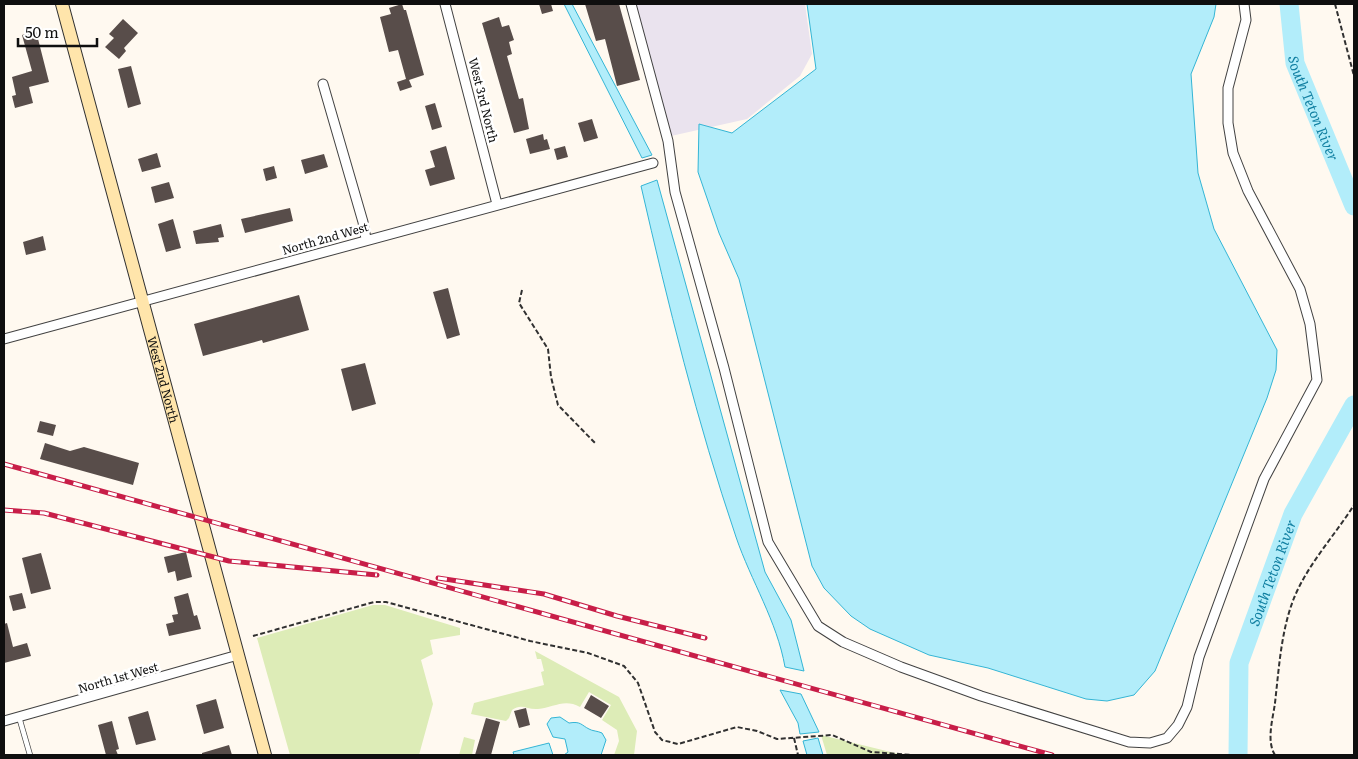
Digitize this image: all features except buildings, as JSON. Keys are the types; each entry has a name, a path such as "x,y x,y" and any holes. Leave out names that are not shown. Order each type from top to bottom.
{"street":[{"name":"West 2nd North","path":"62,4 265,755"},
{"name":"West 3rd North","path":"445,4 497,204"},
{"path":"631,4 668,141 675,192 724,368 768,542 818,626 843,642 901,667 981,696 1129,742 1150,743 1167,738 1178,725 1187,708 1199,658 1264,479 1317,380 1310,324 1300,288 1248,191 1233,153 1228,123 1228,88 1246,20 1244,4"},
{"path":"322,84 364,222 366,239"},
{"name":"North 2nd West","path":"4,339 142,303 366,239 653,163"},
{"name":"North 1st West","path":"4,721 238,656"}],"lane":[{"path":"19,717 30,755"}],"path":[{"path":"1335,4 1354,76"},
{"path":"522,290 519,303 548,349 551,377 558,405 596,444"},
{"path":"1275,755 1272,750 1271,729 1283,642 1294,598 1306,575 1354,505"},
{"path":"253,636 374,602 386,602 530,641 588,653 624,666 638,683 655,732 662,740 678,744 737,727 757,731 777,739 832,735 871,752 913,755"},
{"path":"794,738 798,755"}],"shaded area":[{"path":"635,4 805,4 812,54 800,76 747,119 671,136"}],"green space":[{"path":"373,605 385,605 460,628 460,635 430,640 433,654 421,660 433,704 419,755 290,755 257,638"},
{"path":"535,651 619,697 637,731 634,755 614,755 619,741 617,730 602,720 611,705 589,692 580,707 564,703 538,709 519,707 512,710 506,721 471,714 474,703 544,685 541,672 544,671 541,659 537,659"},
{"path":"821,735 903,755 827,755"},
{"path":"464,737 475,740 472,755 459,755"}],"water":[{"path":"564,4 572,4 652,155 642,158"},
{"path":"807,4 1216,4 1214,17 1191,74 1198,173 1214,229 1277,350 1276,370 1267,398 1155,671 1134,695 1107,701 1086,699 988,668 929,655 870,629 851,616 824,588 812,566 739,279 719,233 698,172 699,124 732,133 816,69"},
{"path":"657,180 765,572 791,620 804,671 785,667 776,633 742,553 722,494 696,407 641,186"},
{"path":"780,690 801,694 819,732 800,734 798,723"},
{"path":"560,717 569,723 578,723 590,730 602,733 606,740 601,755 564,755 568,752 565,739 553,737 547,724 551,718"},
{"path":"818,738 823,755 807,755 803,741"},
{"path":"549,743 553,755 514,755 513,752"}],"waterway":[{"name":"South Teton River","path":"1289,4 1295,63 1354,206"},
{"name":"South Teton River","path":"1238,755 1239,663 1293,514 1354,405"}],"railway":[{"path":"4,464 1052,755"},
{"path":"4,510 44,513 229,561 377,575"},
{"path":"438,578 544,594 617,616 705,638"}]}
